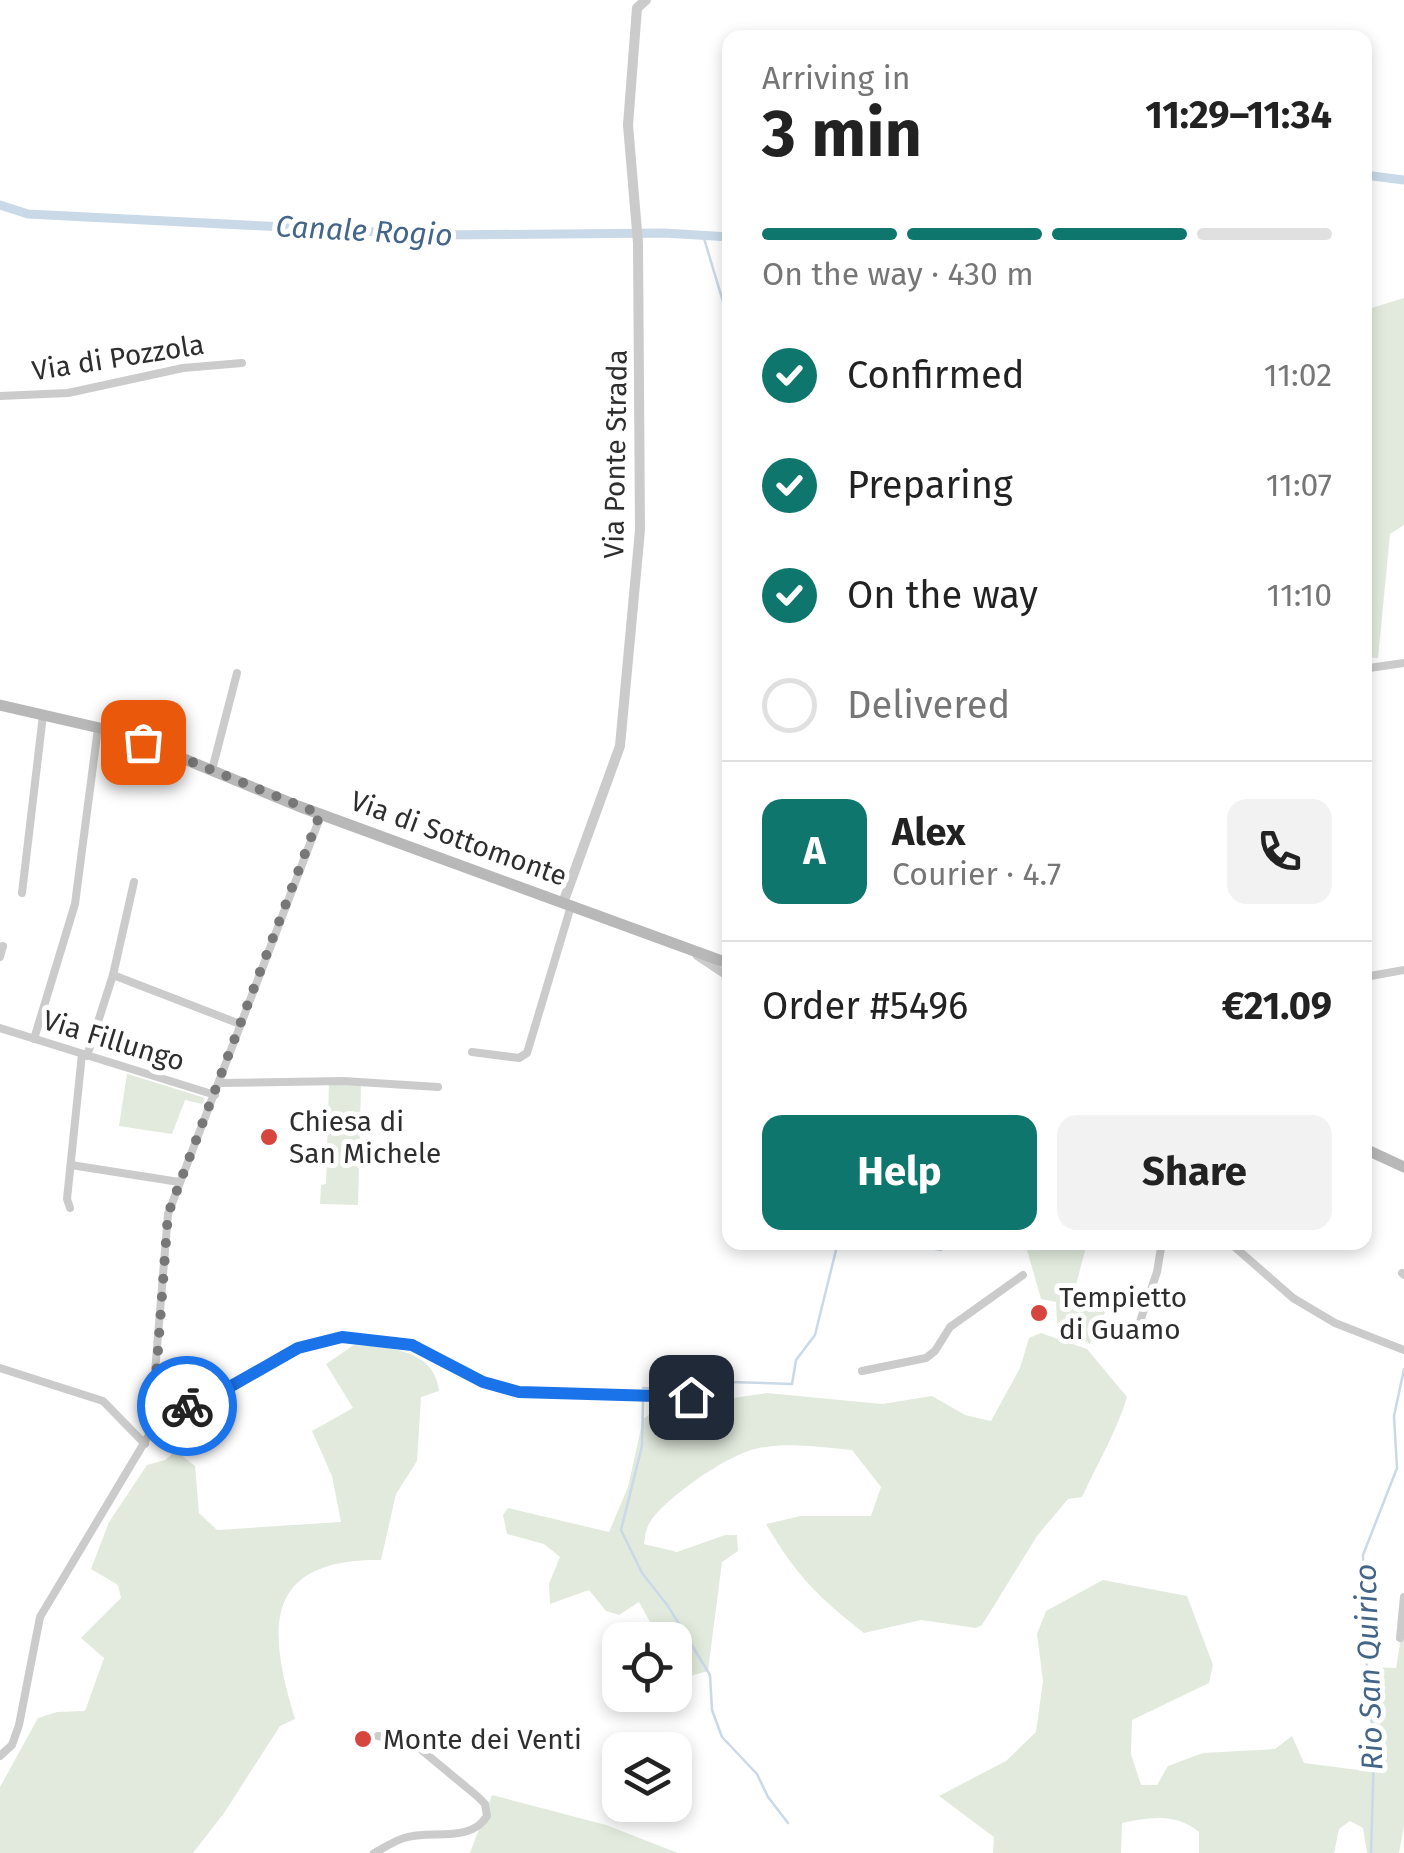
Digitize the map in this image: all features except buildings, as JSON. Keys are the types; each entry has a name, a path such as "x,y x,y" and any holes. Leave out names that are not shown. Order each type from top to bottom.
{"main road":[{"name":"Via di Sottomonte","path":"0,706 98,728 722,962"},
{"path":"1372,1152 1404,1168"}],"street":[{"name":"Via Ponte Strada","path":"567,905 614,767 624,720 640,530 638,243 628,126 637,8 646,0"},
{"name":"Via di Pozzola","path":"0,396 68,392 183,368 242,363"},
{"path":"1372,667 1404,662"},
{"path":"212,770 237,674"},
{"path":"22,893 43,715"},
{"path":"34,1039 75,904 98,728"},
{"path":"0,1756 12,1744 19,1726 40,1618 145,1444 153,1418 165,1234 178,1182 215,1095 320,814"},
{"path":"70,1208 71,1165 85,1055 113,975 134,882"},
{"path":"472,1052 519,1058 527,1053 567,905"},
{"path":"0,957 3,946"},
{"path":"694,953 722,972"},
{"path":"1372,976 1404,970"},
{"path":"113,975 240,1024"},
{"name":"Via Fillungo","path":"0,1028 215,1095"},
{"path":"219,1083 342,1082 438,1087"},
{"path":"71,1165 178,1182"},
{"path":"1136,1333 1161,1250"},
{"path":"1237,1250 1292,1298 1335,1323 1403,1347"},
{"path":"862,1372 926,1358 950,1327 1023,1274"},
{"path":"153,1418 233,1385 298,1348 342,1337 412,1345 483,1382 519,1392 691,1397"},
{"path":"0,1368 103,1401 145,1444"},
{"path":"1400,1638 1404,1597"},
{"path":"374,1853 404,1838 458,1834 482,1825 487,1816 477,1796 413,1743 378,1736"}],"shaded area":[{"path":"1404,298 1404,525 1390,534 1378,658 1372,658 1372,308"},
{"path":"127,1074 205,1098 202,1104 185,1100 172,1134 119,1126"},
{"path":"329,1083 361,1084 358,1205 320,1204 321,1185 326,1184"},
{"path":"1027,1250 1085,1250 1076,1285 1107,1308 1090,1344 1057,1323 1056,1302 1041,1299"},
{"path":"1041,1333 1087,1349 1127,1397 1082,1497 1068,1499 1037,1536 982,1625 976,1628 921,1620 864,1633 821,1596 788,1557 766,1524 801,1516 871,1516 881,1487 852,1450 782,1445 746,1452 700,1478 670,1500 650,1522 644,1544 677,1552 725,1535 737,1535 738,1551 722,1562 708,1671 692,1675 692,1622 650,1622 639,1602 619,1615 606,1611 589,1590 550,1604 549,1584 560,1557 544,1544 507,1534 503,1515 508,1508 609,1532 628,1487 643,1419 657,1409 767,1393 882,1404 932,1396 965,1415 991,1421 1020,1368 1029,1338"},
{"path":"354,1345 408,1353 429,1366 439,1391 421,1397 417,1461 396,1494 381,1560 342,1563 314,1572 295,1586 283,1605 280,1656 295,1719 280,1726 193,1853 0,1853 0,1787 38,1718 57,1712 85,1711 104,1658 81,1638 121,1598 118,1585 91,1569 109,1522 147,1465 165,1460 176,1451 195,1466 199,1513 217,1530 341,1522 332,1476 312,1431 353,1408 326,1364"},
{"path":"1103,1580 1187,1596 1213,1665 1209,1683 1132,1720 1131,1754 1141,1785 1157,1785 1168,1766 1203,1753 1275,1749 1292,1736 1304,1763 1366,1771 1373,1737 1371,1667 1396,1668 1404,1618 1404,1826 1399,1853 1367,1853 1363,1828 1350,1821 1339,1829 1334,1853 1199,1853 1199,1832 1162,1818 1122,1823 1121,1853 993,1853 994,1837 939,1796 1006,1761 1036,1732 1043,1681 1037,1634 1046,1611"},
{"path":"492,1795 606,1825 678,1853 470,1853"}],"waterway":[{"name":"Canale Rogio","path":"1372,176 1404,180"},
{"name":"Canale Rogio","path":"0,205 28,214 440,235 664,233 722,237"},
{"path":"703,235 722,298"},
{"path":"643,1388 679,1390 730,1382 792,1384 796,1360 815,1335 836,1250"},
{"name":"Rio San Quirico","path":"1371,1853 1374,1752 1363,1555 1397,1468 1394,1416 1404,1369"},
{"path":"643,1401 642,1446 621,1530 642,1573 668,1606 710,1675 712,1710 722,1737 757,1774 768,1797 788,1823"}],"way so far":[{"path":"143,742 320,814 168,1214 153,1418 187,1406"}],"place":[{"name":"Chiesa di San Michele","path":"269,1137"},
{"name":"Tempietto di Guamo","path":"1039,1313"},
{"name":"Monte dei Venti","path":"363,1739"}],"route":[{"path":"187,1406 298,1348 342,1337 412,1345 483,1382 519,1392 691,1397"}]}
